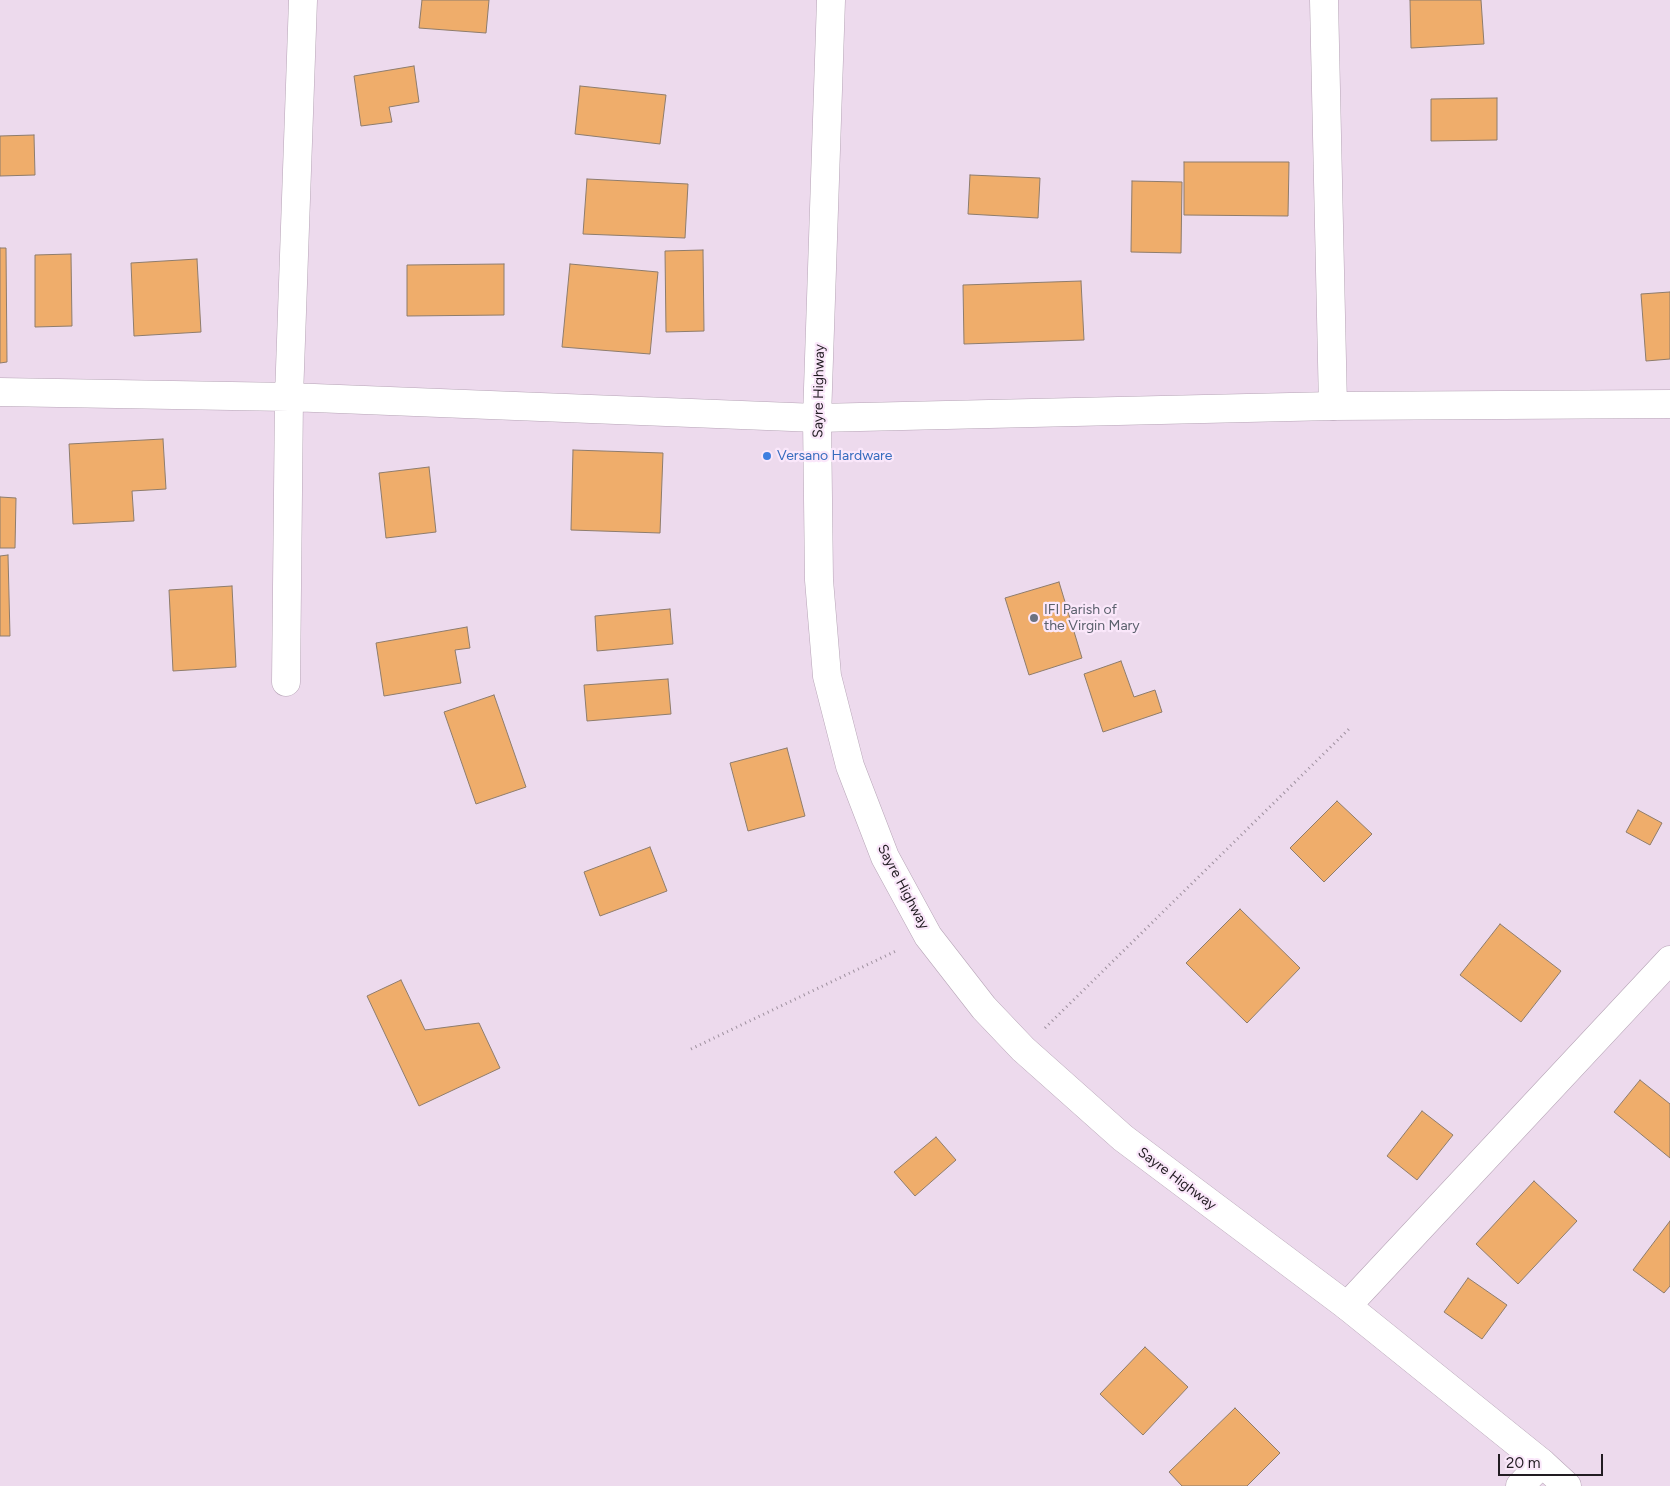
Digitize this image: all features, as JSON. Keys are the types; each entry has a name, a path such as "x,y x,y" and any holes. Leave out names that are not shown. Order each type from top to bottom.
{"main road":[{"path":"286,682 289,397 303,0"},
{"name":"Sayre Highway","path":"831,0 817,418 819,580 827,676 850,766 885,857 928,936 984,1008 1023,1049 1123,1138 1347,1306 1542,1463 1567,1486"},
{"path":"1324,0 1333,406"},
{"path":"0,392 289,397 817,418 1333,406 1670,404"},
{"path":"1347,1306 1670,960"},
{"path":"1520,1486 1542,1463"}],"path":[{"path":"1023,1049 1351,727"},
{"path":"691,1049 928,936"}],"building":[{"path":"422,0 489,0 486,33 419,28"},
{"path":"1410,0 1481,0 1484,44 1411,48"},
{"path":"414,66 419,102 389,107 392,122 361,126 354,76"},
{"path":"580,86 666,95 660,144 575,134"},
{"path":"1497,98 1497,140 1431,141 1431,99"},
{"path":"34,135 35,175 0,176 0,136"},
{"path":"1184,162 1289,162 1288,216 1184,215"},
{"path":"970,175 1040,178 1038,218 968,214"},
{"path":"587,179 688,184 685,238 583,234"},
{"path":"1132,181 1182,182 1181,253 1131,252"},
{"path":"0,248 6,248 7,362 0,363"},
{"path":"703,250 704,331 666,332 665,251"},
{"path":"71,254 72,326 35,327 35,255"},
{"path":"197,259 201,332 134,336 131,263"},
{"path":"504,264 504,315 407,316 407,265"},
{"path":"570,264 658,272 650,354 562,347"},
{"path":"1081,281 1084,340 964,344 963,285"},
{"path":"1670,292 1670,359 1646,361 1641,294"},
{"path":"163,439 166,489 132,491 134,521 73,524 69,444"},
{"path":"573,450 663,453 660,533 571,530"},
{"path":"429,467 436,532 386,538 379,473"},
{"path":"0,497 16,498 15,548 0,548"},
{"path":"8,555 10,636 0,636 0,556"},
{"path":"1059,582 1082,658 1029,675 1005,598"},
{"path":"232,586 236,667 173,671 169,590"},
{"path":"670,609 673,644 597,651 595,616"},
{"path":"467,627 470,648 455,650 461,683 384,696 376,643"},
{"path":"1121,661 1134,697 1155,690 1162,712 1103,732 1084,674"},
{"path":"668,679 671,714 587,721 584,685"},
{"path":"494,695 526,787 476,804 444,712"},
{"path":"787,748 805,816 748,831 730,763"},
{"path":"1337,801 1372,834 1324,882 1290,848"},
{"path":"1638,810 1662,823 1650,845 1626,832"},
{"path":"650,847 667,891 600,916 584,872"},
{"path":"1240,909 1300,968 1247,1023 1186,963"},
{"path":"1500,924 1561,971 1521,1022 1460,975"},
{"path":"401,980 425,1030 479,1023 500,1068 419,1106 367,996"},
{"path":"1640,1080 1670,1104 1670,1158 1614,1112"},
{"path":"1422,1111 1453,1135 1417,1180 1387,1156"},
{"path":"936,1137 956,1160 915,1196 894,1172"},
{"path":"1534,1181 1577,1221 1518,1284 1476,1244"},
{"path":"1670,1221 1670,1286 1664,1293 1633,1270"},
{"path":"1468,1278 1507,1305 1482,1339 1444,1312"},
{"path":"1145,1347 1188,1387 1143,1435 1100,1394"},
{"path":"1235,1408 1280,1453 1247,1486 1182,1486 1169,1472"}],"place":[{"name":"Versano Hardware","path":"767,456"},
{"name":"IFI Parish of the Virgin Mary","path":"1034,618"}]}
